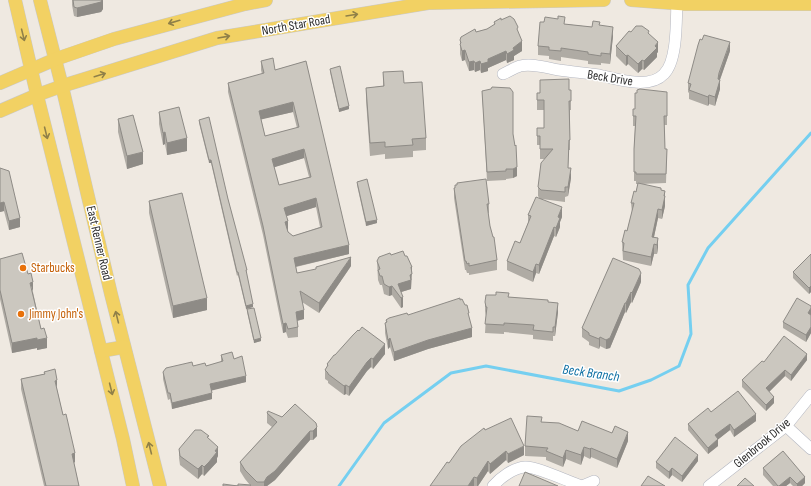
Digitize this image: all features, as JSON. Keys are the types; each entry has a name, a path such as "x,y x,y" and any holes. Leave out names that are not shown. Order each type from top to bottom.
{"main road":[{"name":"East Renner Road","path":"14,0 123,439 133,486"},
{"name":"East Renner Road","path":"40,0 56,59 124,347 160,486"},
{"path":"0,83 56,59 114,39 245,4 266,0"},
{"name":"North Star Road","path":"0,111 62,86 217,38 428,3 604,0"},
{"path":"632,0 784,5 811,4"},
{"path":"101,351 124,347"}],"street":[{"name":"Beck Drive","path":"503,74 520,66 536,66 599,76 625,82 655,80 664,74 670,63 676,45 677,2"},
{"name":"Glenbrook Drive","path":"709,486 786,426 811,395"},
{"path":"786,426 811,449"},
{"path":"492,486 507,474 525,467 582,486 594,481"}],"building":[{"path":"73,0 102,0 101,2 77,8 74,7"},
{"path":"510,16 514,19 518,27 517,29 522,41 513,48 514,50 507,54 506,51 488,59 488,62 481,64 480,61 475,63 474,61 469,62 465,50 462,51 460,44 461,37 475,29 476,32 487,29 501,18 501,20"},
{"path":"558,16 565,17 564,24 592,27 593,21 600,22 599,25 613,27 610,54 601,53 601,56 588,54 588,52 561,48 561,51 549,50 549,47 538,46 540,22 544,22 545,17 558,19"},
{"path":"636,26 642,26 649,31 648,33 658,42 655,46 657,48 644,61 642,60 638,64 628,55 626,56 616,46 629,31 631,32"},
{"path":"704,35 730,42 719,73 718,79 720,80 715,97 709,95 708,97 689,90 691,84 688,83 698,45 700,39 702,40"},
{"path":"273,58 275,70 306,61 349,245 294,258 297,273 316,269 316,267 351,257 319,303 300,291 304,310 296,312 298,327 288,329 286,323 283,324 263,226 228,83 264,73 261,61","holes":["293,102 299,127 265,136 259,111","304,149 311,177 279,185 272,159","316,198 322,227 293,236 288,232 285,222 288,221 284,208"]},
{"path":"340,66 349,106 339,109 330,69"},
{"path":"403,71 404,83 422,82 426,138 412,139 413,145 385,147 385,142 370,143 366,88 384,86 383,72"},
{"path":"569,79 571,101 569,101 570,140 568,168 571,168 568,187 565,187 565,192 541,190 538,187 541,163 553,149 540,149 540,136 537,136 537,128 544,128 544,100 537,100 537,93 540,93 540,80"},
{"path":"492,87 510,88 513,92 513,134 515,146 516,145 517,167 513,169 506,169 506,171 487,172 482,91 491,89"},
{"path":"637,90 667,92 667,116 664,116 665,149 667,149 666,174 636,174 636,172 634,172 636,116 633,116 633,109 635,109 635,93 637,93"},
{"path":"179,107 187,138 167,143 165,132 163,133 159,112"},
{"path":"133,115 143,152 127,156 118,119"},
{"path":"209,117 228,199 247,270 253,304 246,306 211,160 209,160 199,120"},
{"path":"0,168 9,171 20,218 9,221 4,202 0,203"},
{"path":"367,179 377,220 366,222 357,182"},
{"path":"486,179 489,204 487,204 497,260 469,266 469,263 467,264 465,261 454,188 457,183"},
{"path":"638,183 661,188 661,190 665,191 662,210 658,209 652,237 658,238 657,245 654,244 651,257 623,251 624,243 622,242 625,230 627,231 634,203 631,203"},
{"path":"182,193 207,298 173,306 149,201"},
{"path":"536,197 562,207 556,228 554,227 539,265 536,264 533,272 507,261 515,241 520,243 531,216 528,215"},
{"path":"403,251 412,267 412,274 410,275 411,280 398,284 403,297 401,298 392,286 389,287 384,284 382,276 380,276 378,270 380,269 377,261 379,257 390,253 391,255"},
{"path":"22,253 28,274 31,273 33,282 30,283 41,329 44,328 47,338 37,340 37,338 12,343 0,290 0,259"},
{"path":"811,254 811,286 809,288 793,272"},
{"path":"613,258 639,269 641,273 632,293 631,292 625,303 610,338 606,340 589,335 589,333 582,328"},
{"path":"496,292 509,293 508,297 548,300 548,302 558,303 553,332 533,330 534,325 504,323 504,325 485,324 487,307 485,302 486,295 496,295"},
{"path":"460,298 465,305 467,305 472,328 428,340 394,352 390,338 388,340 385,323 387,322 386,320 407,313 408,315"},
{"path":"797,298 811,306 808,313 811,315 811,327 806,335 783,322"},
{"path":"254,308 261,338 254,340 247,309"},
{"path":"362,327 385,344 373,359 371,358 367,362 349,387 346,385 344,386 325,370 328,365 327,364 334,355"},
{"path":"784,336 807,354 791,375 785,370 766,388 774,397 766,405 742,380 762,361 764,362"},
{"path":"232,352 234,359 242,356 246,376 210,384 212,393 172,403 163,372 166,368 192,362 193,366 205,363 206,366 223,361 221,355"},
{"path":"55,369 57,380 55,381 63,415 66,414 75,453 72,454 79,486 46,486 21,379 45,374 44,372"},
{"path":"738,391 756,414 734,430 730,424 715,435 718,439 708,448 688,424 708,408 711,412"},
{"path":"295,404 316,423 317,427 313,431 310,431 264,482 257,482 245,470 240,462 277,422 267,413 268,411 282,417"},
{"path":"527,416 542,417 541,422 559,423 578,431 582,421 612,433 615,426 628,432 617,459 591,448 584,447 581,455 566,450 563,458 546,451 548,448 525,446"},
{"path":"511,418 524,446 508,454 506,451 490,464 488,461 477,478 474,477 468,486 430,486 447,462 449,463 461,446 484,428 485,430"},
{"path":"195,430 201,430 209,436 207,437 218,447 215,451 217,452 209,462 204,467 202,465 198,469 180,456 179,449"},
{"path":"675,437 698,455 682,476 672,468 669,472 656,462"},
{"path":"783,451 805,477 797,484 790,477 778,486 763,468"},
{"path":"525,472 558,486 519,486"},
{"path":"648,476 665,486 641,486"},
{"path":"745,478 754,486 737,486"},
{"path":"223,484 238,486 223,486"},
{"path":"238,484 251,485 251,486 238,486"}],"waterway":[{"name":"Beck Branch","path":"339,486 384,423 451,373 486,366 619,391 651,380 679,366 691,334 688,285 708,248 811,133"}],"place":[{"name":"Starbucks","path":"23,268"},
{"name":"Jimmy John's","path":"21,314"}]}
